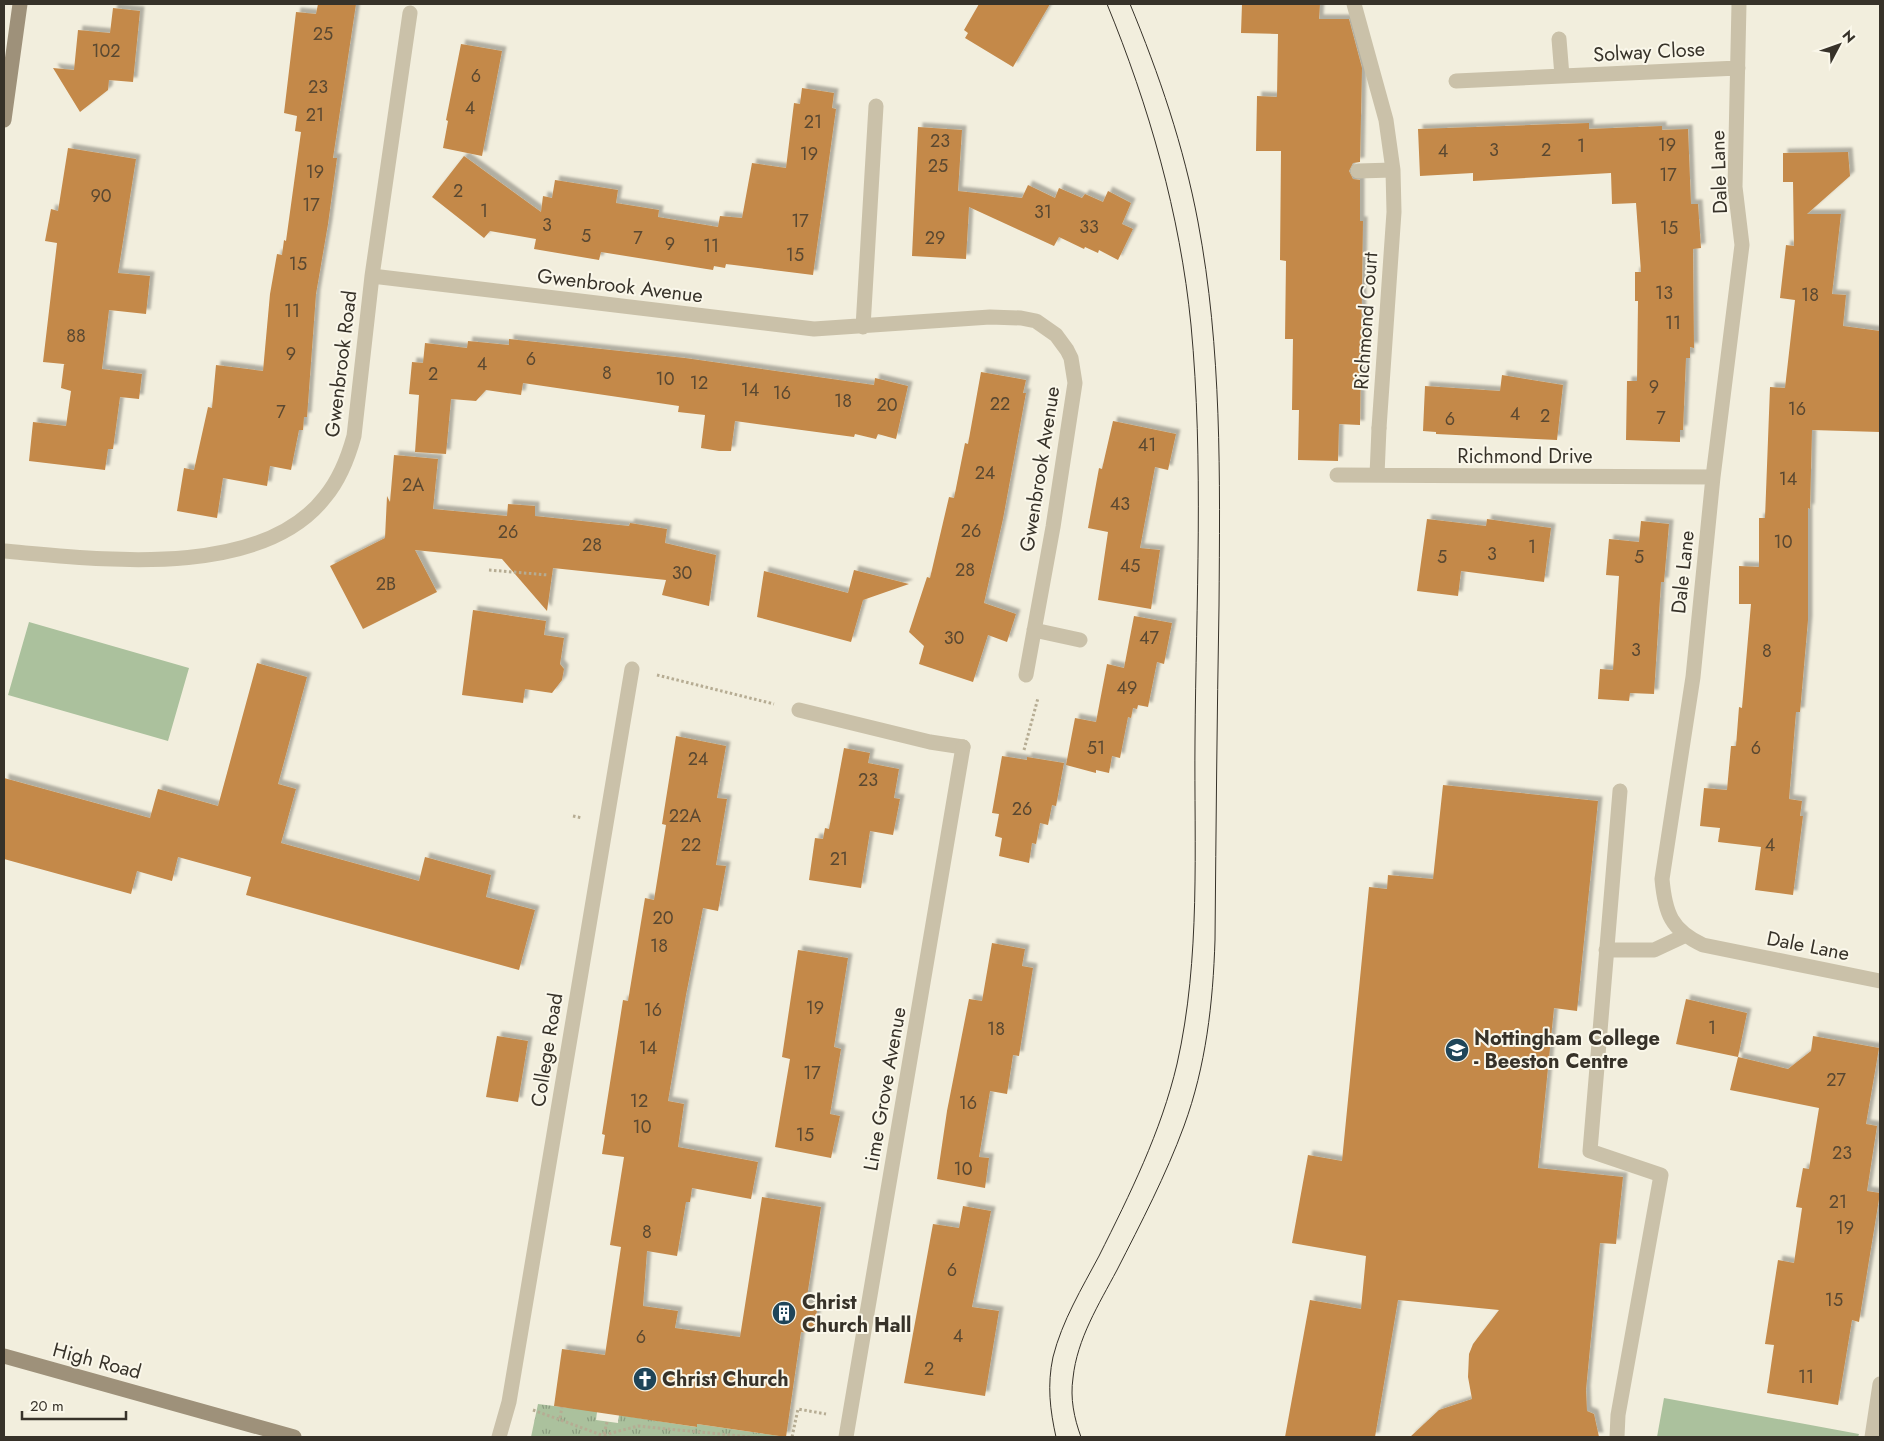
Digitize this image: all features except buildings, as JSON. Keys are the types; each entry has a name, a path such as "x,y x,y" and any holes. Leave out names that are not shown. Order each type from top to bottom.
{"main road":[{"path":"4,120 20,4"},
{"name":"High Road","path":"4,1356 264,1433 294,1437"}],"street":[{"name":"Richmond Court","path":"1354,4 1386,120 1393,170 1394,212 1377,475"},
{"name":"Dale Lane","path":"1739,4 1735,187 1742,245 1713,477 1693,677 1662,879 1667,910 1684,936 1703,945 1880,981"},
{"name":"Gwenbrook Road","path":"4,551 143,560 189,558 234,550 278,535 308,515 325,498 338,479 348,458 354,436 372,276 410,13"},
{"path":"1559,39 1562,76"},
{"name":"Solway Close","path":"1456,82 1738,68"},
{"path":"863,327 876,106"},
{"path":"1358,171 1393,170"},
{"name":"Gwenbrook Avenue","path":"372,276 814,329 990,317 1021,318 1036,321 1049,330 1067,350 1071,358 1075,383 1053,527 1026,675"},
{"name":"Richmond Drive","path":"1337,475 1713,477"},
{"path":"1034,630 1080,640"},
{"name":"College Road","path":"499,1437 509,1402 632,669"},
{"name":"Lime Grove Avenue","path":"799,710 930,742 964,747 846,1437"},
{"path":"1617,1437 1618,1416 1661,1174 1590,1151 1620,791"},
{"path":"1606,950 1654,950 1684,936"},
{"path":"1872,1437 1880,1384"}],"path":[{"path":"489,570 548,575"},
{"path":"632,669 799,710"},
{"path":"1024,750 1042,685 1026,675"},
{"path":"509,1402 560,1418 605,1436 638,1426 750,1437"},
{"path":"560,1418 562,1407"},
{"path":"792,1437 798,1409 849,1417"},
{"path":"605,1436 607,1422"}],"green space":[{"path":"29,622 189,668 168,741 8,695"},
{"path":"1664,1398 1859,1434 1858,1437 1657,1437"},
{"path":"538,1404 570,1408 598,1404 596,1420 618,1423 619,1415 696,1427 697,1424 787,1437 531,1437"}],"tram line":[{"path":"1056,1437 1052,1417 1050,1387 1051,1367 1057,1344 1073,1305 1111,1233 1144,1162 1162,1114 1177,1064 1190,984 1195,902 1198,480 1195,377 1191,325 1179,242 1161,161 1136,82 1107,4"},
{"path":"1081,1437 1072,1400 1073,1378 1079,1349 1096,1309 1161,1181 1192,1103 1207,1034 1215,940 1220,509 1218,413 1212,317 1198,222 1186,166 1161,84 1130,4"}],"place":[{"name":"Nottingham College - Beeston Centre","path":"1457,1050"},
{"name":"Christ Church Hall","path":"784,1313"},
{"name":"Christ Church","path":"645,1379"}]}
